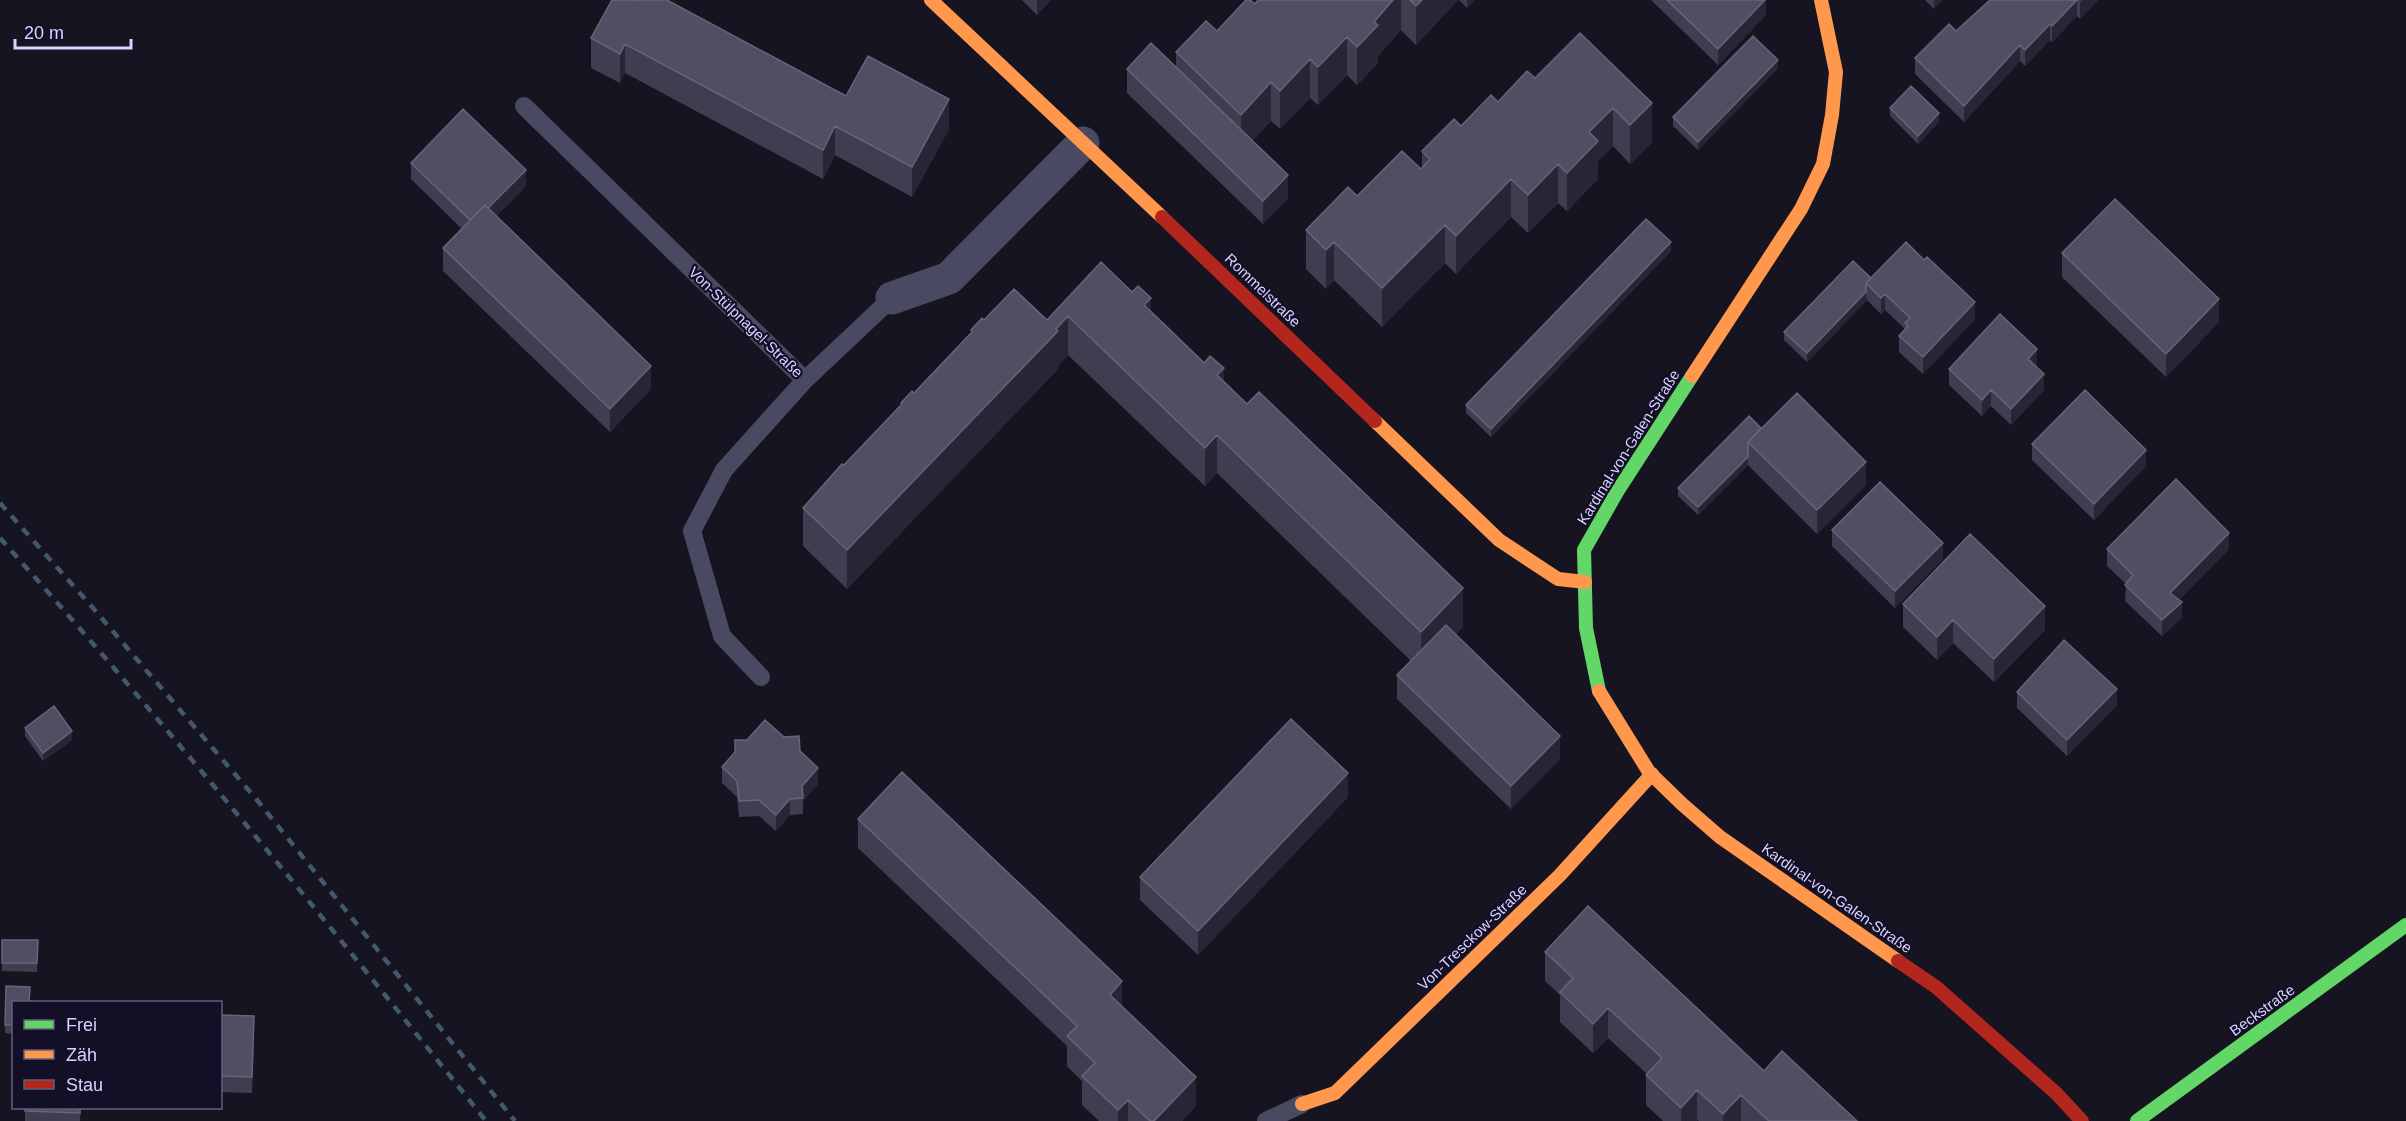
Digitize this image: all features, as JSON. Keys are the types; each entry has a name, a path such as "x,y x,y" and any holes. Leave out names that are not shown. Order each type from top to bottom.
{"street":[{"name":"Rommelstraße","path":"931,0 1499,540 1558,579 1585,582"},
{"name":"Kardinal-von-Galen-Straße","path":"1821,0 1836,72 1832,116 1822,164 1801,209 1617,492 1584,550 1586,628 1600,694 1652,774 1720,837 1936,987 2056,1093 2082,1121"},
{"name":"Von-Stülpnagel-Straße","path":"892,298 950,278 1083,143"},
{"name":"Von-Tresckow-Straße","path":"1302,1104 1335,1093 1560,874 1652,774"},
{"name":"Beckstraße","path":"2137,1121 2406,925"}],"lane":[{"name":"Von-Stülpnagel-Straße","path":"524,106 806,380 892,298"},
{"path":"761,677 722,636 692,531 724,470 806,380"},
{"path":"1266,1121 1302,1104"}],"building":[{"path":"612,0 667,0 846,96 868,56 949,99 912,167 835,126 823,150 625,44 620,54 591,38"},
{"path":"1246,0 1255,4 1258,0 1393,0 1374,22 1378,25 1357,47 1347,37 1318,67 1310,59 1280,91 1271,82 1241,115 1176,52 1206,21 1217,31"},
{"path":"1410,0 1422,0 1416,6"},
{"path":"1667,0 1765,0 1718,49"},
{"path":"1990,0 2077,0 2025,50 2020,45 1964,106 1915,58 1949,24 1956,31"},
{"path":"1580,33 1652,103 1630,125 1613,108 1589,132 1598,141 1567,173 1558,164 1528,195 1511,179 1456,236 1445,225 1382,288 1334,242 1326,250 1306,230 1348,187 1357,196 1402,151 1421,169 1430,159 1422,151 1454,119 1461,126 1491,95 1498,102 1527,71 1535,78"},
{"path":"1753,36 1778,60 1698,142 1673,117"},
{"path":"1151,43 1288,175 1263,201 1127,69"},
{"path":"1911,86 1939,113 1918,136 1890,108"},
{"path":"463,109 526,170 488,208 485,205 470,220 411,163"},
{"path":"2115,199 2219,299 2166,354 2062,253"},
{"path":"485,205 651,366 610,409 443,248"},
{"path":"1646,219 1671,242 1491,429 1466,405"},
{"path":"1906,242 1924,260 1927,257 1975,302 1923,357 1899,336 1908,326 1905,323 1910,318 1885,294 1881,298 1866,283"},
{"path":"1853,261 1871,278 1866,283 1866,292 1807,353 1784,332"},
{"path":"1101,262 1132,292 1138,286 1151,298 1144,305 1204,363 1210,356 1224,368 1217,375 1247,404 1259,392 1463,588 1421,632 1217,435 1205,448 1068,316 1056,329 1058,331 847,550 803,508 912,391 914,393 972,332 971,330 982,318 984,320 1014,289 1047,320"},
{"path":"2000,314 2037,349 2028,359 2044,374 2011,409 1991,390 1982,400 1949,369"},
{"path":"2085,390 2146,450 2094,504 2032,444"},
{"path":"1797,393 1866,462 1817,510 1748,442"},
{"path":"1749,416 1761,428 1748,442 1748,457 1698,507 1678,488"},
{"path":"2176,479 2229,533 2170,593 2182,602 2162,620 2125,585 2133,575 2107,549"},
{"path":"1880,482 1943,543 1895,591 1832,530"},
{"path":"1970,534 2045,606 1994,659 1953,620 1937,637 1903,604"},
{"path":"1446,625 1560,736 1511,786 1397,675"},
{"path":"2064,640 2117,689 2067,740 2017,692"},
{"path":"54,706 72,731 43,753 25,728"},
{"path":"1291,719 1348,773 1198,931 1140,877"},
{"path":"765,720 784,737 799,736 800,751 818,768 802,786 803,798 790,799 776,815 759,800 739,801 737,781 722,767 735,752 735,740 747,740"},
{"path":"902,772 1122,981 1110,995 1196,1077 1154,1121 1150,1121 1128,1100 1118,1110 1082,1076 1095,1063 1067,1036 1077,1026 858,819"},
{"path":"1588,906 1764,1071 1782,1051 1857,1121 1769,1121 1741,1095 1723,1114 1697,1090 1681,1108 1646,1075 1662,1058 1608,1008 1593,1024 1560,992 1573,978 1545,952"},
{"path":"2,940 38,940 37,963 2,963"},
{"path":"6,986 30,987 29,1001 12,1001 12,1025 5,1025"},
{"path":"222,1015 254,1016 252,1077 222,1076"},
{"path":"25,1109 80,1109 80,1113 25,1111"}],"railway":[{"path":"0,503 257,800 515,1121"},
{"path":"0,538 247,826 486,1121"}],"traffic: fast":[{"path":"1599,691 1586,628 1584,550 1617,492 1692,376"},
{"path":"2137,1121 2406,925"}],"traffic: slow":[{"path":"931,0 1162,217"},
{"path":"1692,376 1801,209 1823,164 1832,115 1836,72 1821,0"},
{"path":"1375,421 1499,540 1558,579 1585,582"},
{"path":"1599,691 1649,772 1682,804 1720,837 1898,961"},
{"path":"1302,1104 1335,1093 1560,875 1652,774"}],"traffic: jam":[{"path":"1162,217 1375,421"},
{"path":"1898,961 1936,987 2056,1093 2082,1121"}]}
